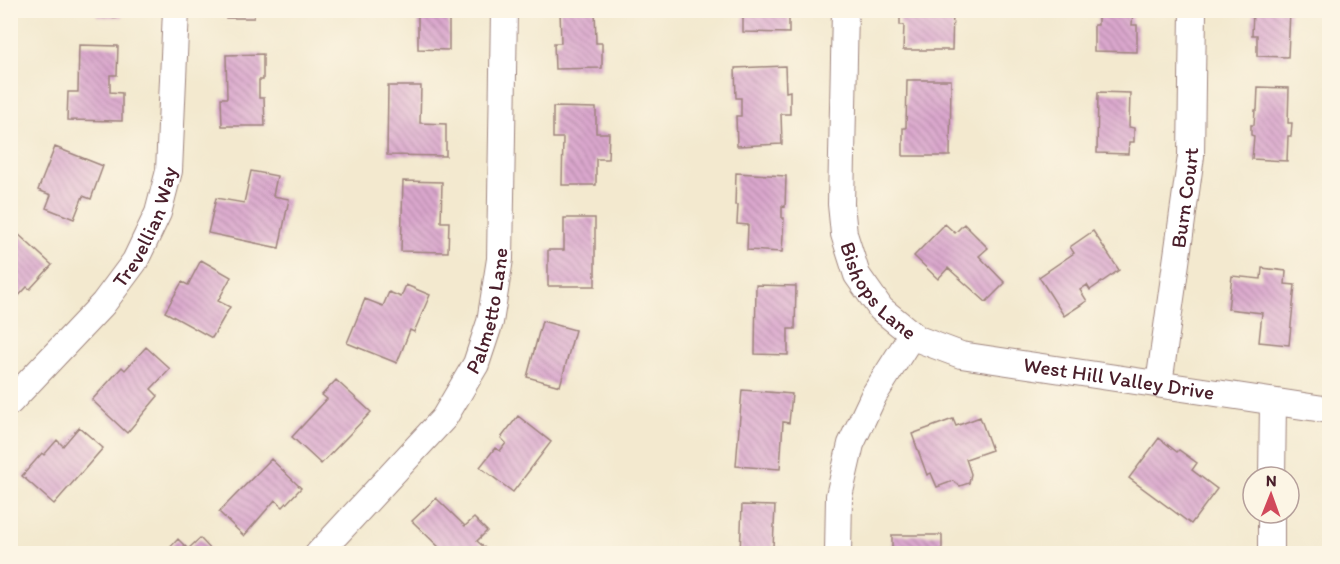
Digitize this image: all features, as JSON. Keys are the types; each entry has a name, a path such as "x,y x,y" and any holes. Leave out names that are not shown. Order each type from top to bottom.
{"street":[{"name":"Trevellian Way","path":"10,402 103,304 135,261 158,213 169,171 176,10"},
{"name":"Palmetto Lane","path":"329,550 444,418 476,364 490,322 500,259 504,10"},
{"name":"Bishops Lane","path":"838,554 839,496 851,444 874,395 912,335 881,309 857,275 844,234 841,204 845,10"},
{"name":"Burn Court","path":"1159,384 1191,156 1193,10"},
{"name":"West Hill Valley Drive","path":"912,335 961,355 1329,410"},
{"path":"1272,465 1273,402"},
{"path":"1271,525 1271,554"}],"building":[{"path":"97,10 122,10 122,17 97,17"},
{"path":"226,10 254,10 254,18 226,18"},
{"path":"418,10 449,10 449,50 418,49"},
{"path":"560,10 595,10 596,43 602,43 602,68 555,69 554,43 561,43"},
{"path":"743,10 789,10 789,33 743,32"},
{"path":"900,10 953,10 952,50 903,50 904,25 900,25"},
{"path":"1098,10 1133,10 1132,25 1137,25 1137,52 1094,51 1094,25 1098,25"},
{"path":"1253,10 1290,10 1288,57 1257,56 1257,35 1252,35"},
{"path":"79,45 118,46 117,75 110,75 110,92 122,93 122,121 67,120 68,92 78,92"},
{"path":"263,54 263,80 259,80 259,98 264,98 265,126 222,126 221,98 227,98 226,55"},
{"path":"785,66 786,92 790,91 790,114 781,114 782,144 737,146 736,116 741,116 741,98 736,98 735,68"},
{"path":"907,80 951,80 950,156 903,156"},
{"path":"388,86 421,86 420,123 446,124 446,156 387,155"},
{"path":"1258,87 1289,88 1288,123 1292,123 1291,136 1288,136 1287,161 1252,159 1254,136 1251,135 1251,125 1254,125 1255,110 1257,110"},
{"path":"1098,92 1130,93 1129,127 1134,128 1134,142 1129,142 1128,154 1097,153"},
{"path":"553,107 596,108 596,133 609,133 608,159 596,159 596,185 562,185 563,138 553,138"},
{"path":"55,147 103,166 91,199 83,196 74,219 46,208 51,195 38,190"},
{"path":"251,171 277,176 273,196 289,199 279,248 208,233 216,198 244,203"},
{"path":"736,173 786,176 785,207 782,206 782,218 784,218 782,252 747,250 748,225 737,224"},
{"path":"403,181 442,182 441,222 449,222 448,252 401,251"},
{"path":"564,218 595,218 595,286 548,286 548,250 564,250"},
{"path":"945,224 955,233 964,224 988,248 979,256 1005,283 986,302 948,268 938,279 914,256"},
{"path":"1093,231 1119,270 1090,290 1087,285 1080,290 1087,301 1064,316 1039,277 1074,253 1070,247"},
{"path":"17,233 52,265 30,289 27,287 10,305 10,240"},
{"path":"201,260 231,277 218,301 230,307 212,338 165,312 182,282 188,285"},
{"path":"1262,268 1286,271 1285,284 1295,285 1289,345 1259,342 1262,313 1228,309 1232,276 1261,279"},
{"path":"406,285 430,295 414,332 410,330 397,363 347,343 365,299 383,306 389,292 401,297"},
{"path":"756,285 796,286 795,329 788,329 788,355 755,354"},
{"path":"542,321 575,330 560,386 527,377"},
{"path":"146,347 170,369 151,389 158,396 127,433 92,400 122,367 125,370"},
{"path":"336,380 371,412 321,464 292,437 327,399 322,395"},
{"path":"742,390 792,394 789,423 783,422 780,469 736,466"},
{"path":"518,416 551,442 513,492 480,467 495,448 500,451 506,443 501,438"},
{"path":"980,417 992,450 966,459 971,474 969,483 960,486 953,481 937,487 931,473 927,475 912,434 953,419 956,426"},
{"path":"79,427 103,448 54,504 22,476 57,440 63,446"},
{"path":"1159,438 1177,452 1179,450 1197,463 1192,470 1217,489 1191,524 1129,478"},
{"path":"271,459 301,488 283,507 275,500 244,536 219,512"},
{"path":"436,498 465,526 474,518 487,531 477,541 485,548 479,554 443,554 444,552 412,521"},
{"path":"742,505 775,506 773,547 785,548 785,554 740,554"},
{"path":"892,535 942,535 942,554 892,554"},
{"path":"200,538 215,554 164,554 178,539 188,549"}]}
